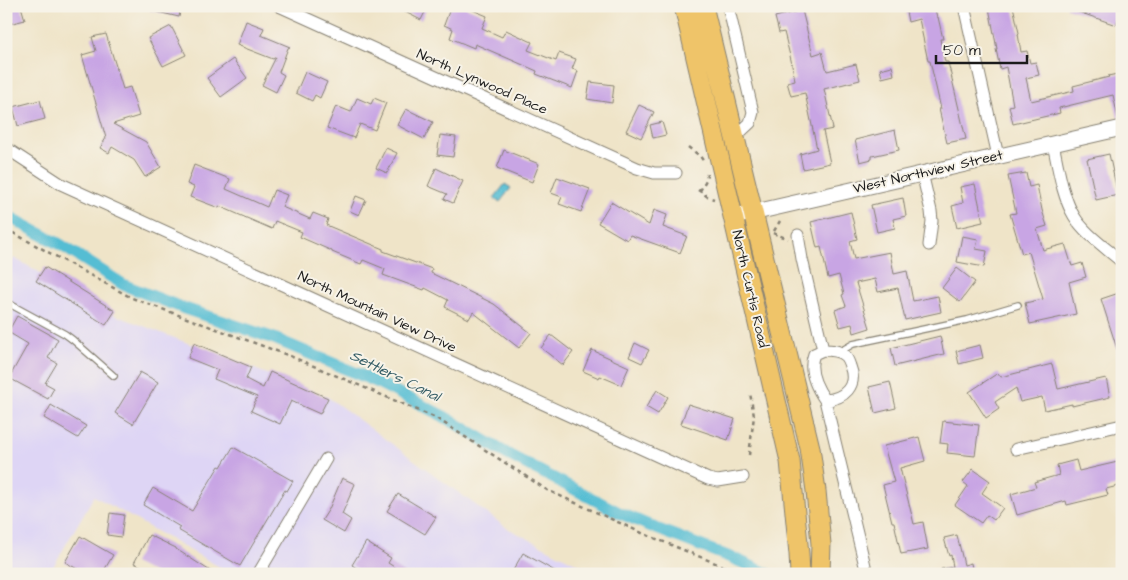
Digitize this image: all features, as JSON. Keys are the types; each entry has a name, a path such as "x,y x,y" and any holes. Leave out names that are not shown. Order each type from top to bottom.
{"main road":[{"name":"North Curtis Road","path":"684,6 790,461 800,574"},
{"name":"North Curtis Road","path":"703,6 810,448 821,544 820,565"}],"street":[{"name":"North Lynwood Place","path":"280,6 637,168 676,174"},
{"path":"728,6 753,112 750,123 735,137"},
{"path":"964,6 998,156"},
{"name":"West Northview Street","path":"734,217 1122,128"},
{"path":"1053,144 1067,201 1074,216 1084,229 1122,262"},
{"name":"North Mountain View Drive","path":"6,148 61,184 708,479 718,481 743,477"},
{"path":"922,174 932,221 928,245"},
{"path":"796,237 823,350"},
{"path":"825,400 834,399 846,392 853,378 846,356 839,352 823,350 814,354 812,366 817,388 825,400 867,574"},
{"path":"1016,449 1122,425"},
{"path":"258,574 326,460"}],"lane":[{"path":"6,302 65,334 114,376"},
{"path":"839,352 853,344 967,320 1018,306"}],"path":[{"path":"688,148 700,156 706,167 706,180 700,191 698,190"},
{"path":"782,218 773,233 788,239 796,237"},
{"path":"6,229 132,298 290,356 436,418 547,490 642,534 742,574"},
{"path":"749,455 754,416 750,393"}],"shaded area":[{"path":"14,258 115,315 329,398 507,528 597,574 232,574 94,496 49,574 6,574 6,272"}],"water":[{"path":"505,184 511,188 500,202 494,198"}],"building":[{"path":"6,6 21,6 25,20 9,24 8,18 6,18"},
{"path":"149,6 181,6 179,17 149,10"},
{"path":"393,6 428,6 421,20"},
{"path":"451,6 463,6 487,16 482,28 502,37 506,30 532,42 528,50 556,61 559,53 576,59 572,69 578,71 572,88 536,74 537,71 475,44 474,48 450,38 453,29 444,25"},
{"path":"905,6 934,6 943,39 940,39 945,62 948,62 966,139 947,143 939,109 941,109 919,19 908,22"},
{"path":"1013,6 1021,52 1027,51 1030,63 1036,62 1039,75 1026,78 1031,101 1074,91 1073,86 1122,73 1122,117 1118,118 1113,95 1059,108 1060,113 1013,124 1009,106 1013,105 1006,67 1000,69 989,8"},
{"path":"1067,6 1122,6 1122,9 1116,25 1067,8"},
{"path":"802,10 813,55 822,52 827,71 856,64 860,80 824,89 833,129 823,131 830,163 803,169 800,154 817,149 805,93 791,96 787,82 795,80 791,60 784,32 779,33 775,17"},
{"path":"246,21 264,28 261,35 290,47 279,72 284,75 276,92 262,85 276,57 273,59 237,45"},
{"path":"171,26 186,55 163,66 148,38"},
{"path":"106,34 123,89 130,87 139,116 113,124 146,142 161,167 145,177 134,160 112,147 109,153 100,148 106,138 82,55 96,51 92,37"},
{"path":"233,59 247,78 221,97 207,78"},
{"path":"892,66 894,75 882,78 880,69"},
{"path":"305,72 327,82 320,98 315,95 312,101 296,93"},
{"path":"590,82 614,85 612,103 587,99"},
{"path":"357,98 371,104 374,98 386,103 375,130 360,124 354,138 327,128 336,106 351,112"},
{"path":"40,100 45,119 18,126 13,107"},
{"path":"639,105 654,112 641,138 626,131"},
{"path":"406,109 433,122 424,139 397,125"},
{"path":"662,122 666,135 653,138 650,125"},
{"path":"895,130 899,150 872,156 872,159 860,162 855,140"},
{"path":"440,135 456,137 453,157 437,155"},
{"path":"386,148 397,153 387,173 376,168"},
{"path":"504,150 539,164 532,182 497,168"},
{"path":"1109,154 1118,195 1096,200 1087,159"},
{"path":"194,165 230,179 226,189 267,207 274,190 287,195 282,207 310,219 313,213 328,219 326,225 383,249 383,251 432,269 431,273 494,304 531,333 519,348 473,312 469,319 445,307 448,300 425,288 424,290 383,275 385,269 363,260 361,264 332,252 300,237 302,232 275,221 272,229 219,206 219,208 190,197 194,187 187,184"},
{"path":"436,168 463,181 453,203 444,199 447,194 428,186"},
{"path":"1026,173 1029,187 1037,185 1047,226 1037,229 1043,250 1065,244 1072,266 1082,263 1086,277 1069,282 1076,314 1030,324 1025,303 1043,299 1029,252 1022,254 1010,214 1016,213 1008,176"},
{"path":"557,177 590,189 581,212 559,204 562,197 551,193"},
{"path":"975,184 983,222 957,228 952,206 963,203 960,187"},
{"path":"356,196 366,200 359,215 350,211"},
{"path":"903,198 906,216 893,219 895,228 877,232 871,205"},
{"path":"611,202 649,225 654,210 667,215 663,227 687,236 680,253 630,235 627,240 598,223"},
{"path":"851,212 857,239 850,241 854,259 890,252 894,274 907,271 913,301 938,296 941,312 905,320 898,288 878,292 875,279 856,283 870,328 854,333 852,324 840,327 835,310 846,306 839,275 828,278 821,247 817,248 811,222"},
{"path":"962,236 978,239 976,249 987,251 984,267 957,262"},
{"path":"45,267 115,311 106,325 36,281"},
{"path":"957,268 975,282 960,302 942,288"},
{"path":"1119,293 1122,301 1122,357 1120,358 1101,299"},
{"path":"17,316 58,339 48,358 57,363 45,383 54,388 48,399 9,378 28,344 8,332"},
{"path":"551,335 573,352 563,365 541,348"},
{"path":"940,336 944,354 895,366 891,348"},
{"path":"194,343 251,367 246,379 263,388 270,372 328,398 320,414 291,401 280,424 251,411 257,397 214,379 218,370 188,358"},
{"path":"635,343 649,350 642,363 629,357"},
{"path":"980,345 983,358 959,364 956,351"},
{"path":"592,350 629,367 621,385 583,371"},
{"path":"1052,364 1058,389 1106,378 1110,397 1045,410 1042,397 1020,402 1016,388 995,402 999,409 986,418 969,392 998,373 1001,377"},
{"path":"140,372 158,382 133,424 115,413"},
{"path":"890,382 896,408 875,413 869,387"},
{"path":"657,390 668,397 658,414 646,407"},
{"path":"688,404 735,419 728,440 681,424"},
{"path":"51,405 86,426 78,438 44,418"},
{"path":"943,421 979,425 975,456 947,453 948,444 940,443"},
{"path":"919,437 925,461 900,468 914,524 923,522 928,549 901,554 883,485 894,482 884,446"},
{"path":"233,447 293,481 287,491 285,490 240,566 178,530 180,527 143,505 153,488 192,511 219,466 221,467"},
{"path":"1076,460 1079,471 1122,461 1122,485 1106,489 1108,495 1067,505 1066,501 1017,515 1011,494 1036,487 1034,482 1059,475 1057,465"},
{"path":"973,469 990,481 982,493 1003,508 994,520 987,515 981,523 955,505 968,486 963,482"},
{"path":"342,478 355,484 342,514 351,520 344,533 322,520 329,509"},
{"path":"398,494 436,517 425,534 387,511"},
{"path":"110,513 124,515 121,537 107,535"},
{"path":"149,535 176,548 215,574 156,574 134,563"},
{"path":"957,535 964,565 971,563 973,574 942,574 941,569 953,567 951,555 949,556 944,538"},
{"path":"80,536 113,555 102,574 86,574 65,562"},
{"path":"366,542 391,558 388,563 405,574 365,574 352,565"},
{"path":"523,553 560,574 511,574"}],"waterway":[{"name":"Settlers Canal","path":"6,215 61,245 124,285 183,308 273,338 377,382 443,416 509,455 620,513 768,574"}]}
